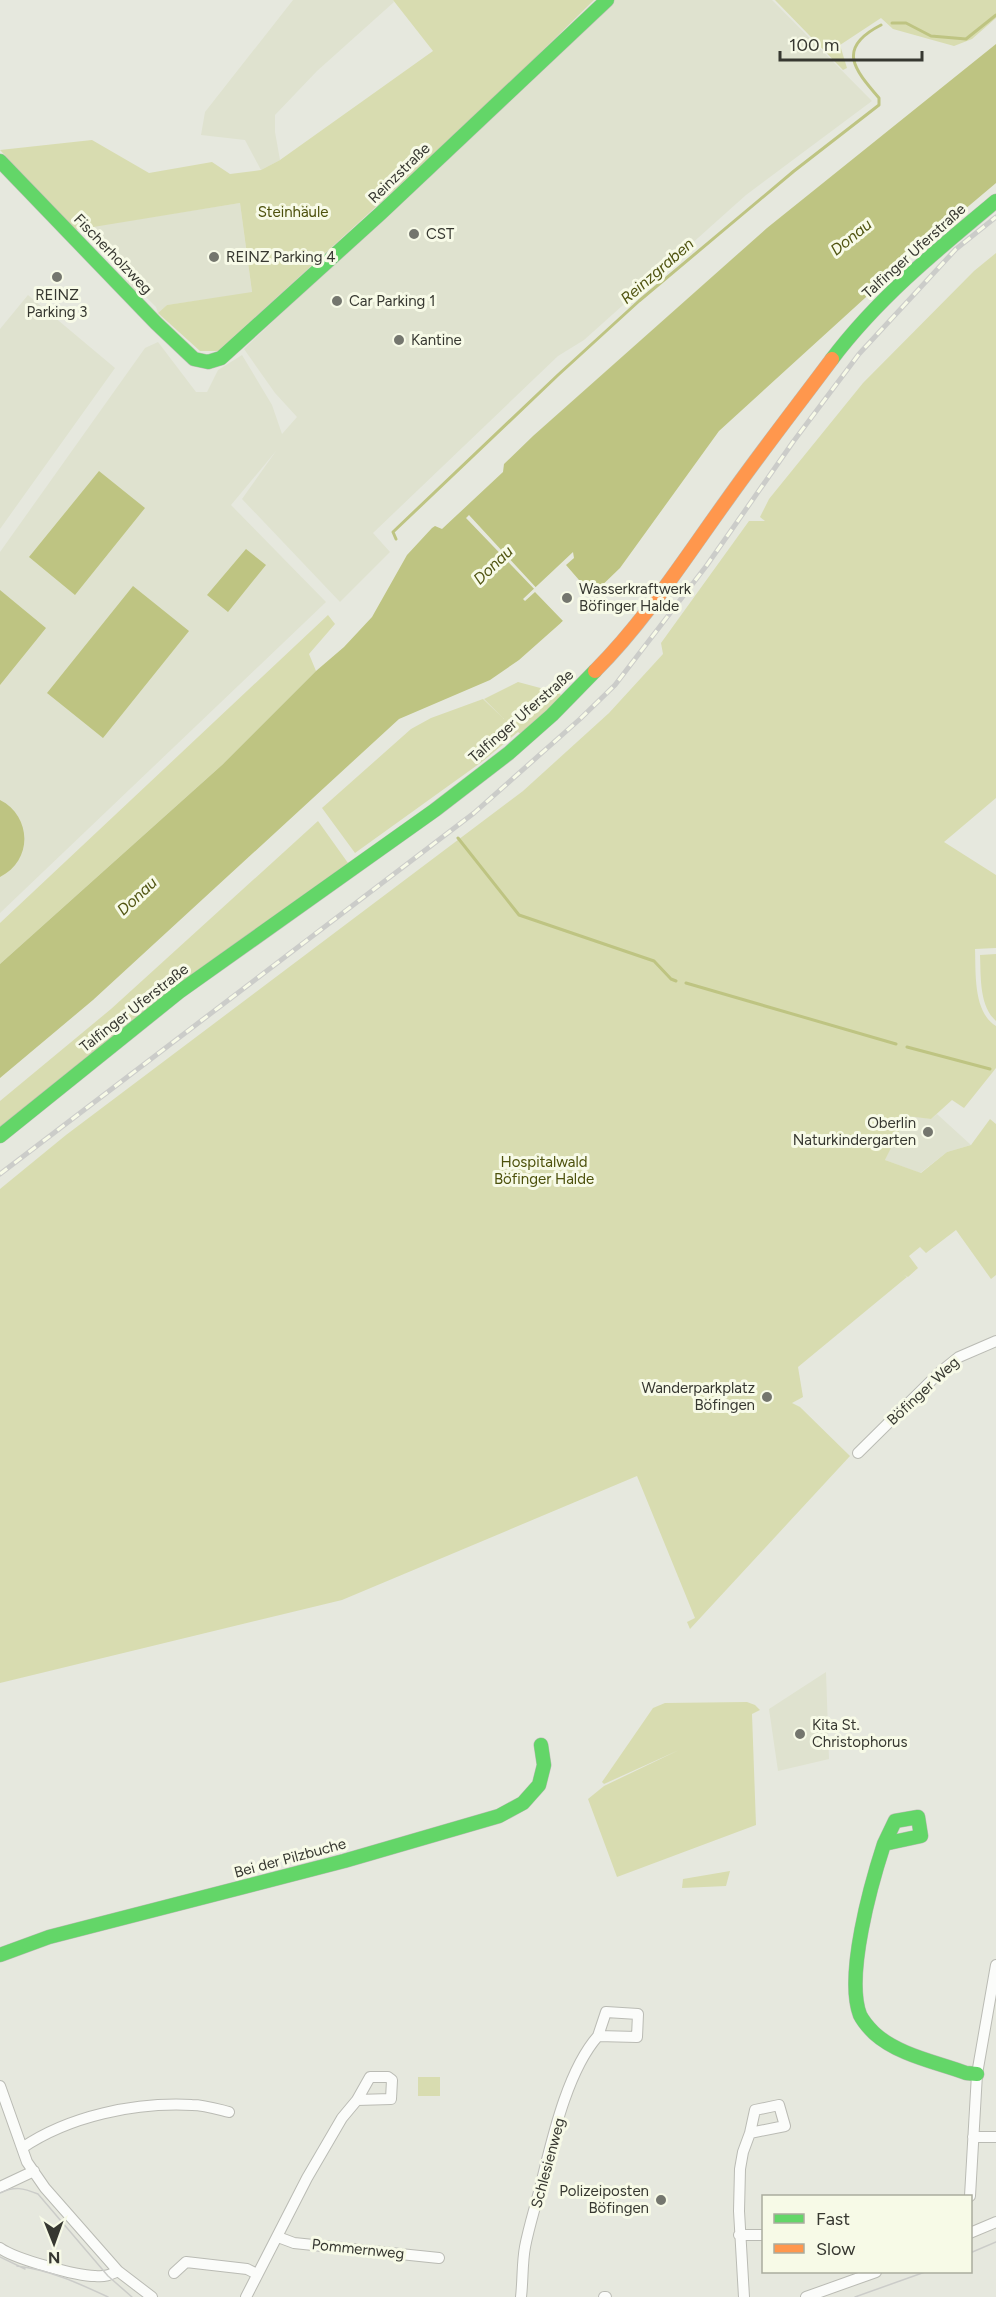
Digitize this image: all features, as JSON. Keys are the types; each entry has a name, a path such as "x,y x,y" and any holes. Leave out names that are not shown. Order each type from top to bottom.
{"street":[{"name":"Reinzstraße","path":"208,362 221,358 332,259 607,0"},
{"name":"Fischerholzweg","path":"0,161 156,323 194,359 208,362"},
{"name":"Talfinger Uferstraße","path":"0,1136 179,993 425,817 509,753 552,715 617,649 674,576 728,498 843,344 908,275 996,201"},
{"name":"Böfinger Weg","path":"858,1453 946,1368 970,1351 996,1341"},
{"name":"Bei der Pilzbuche","path":"0,1955 84,1927 336,1863 499,1816 523,1803 539,1785 544,1765 541,1745"},
{"path":"884,1844 872,1884 863,1934 856,1995 860,2014 866,2024 887,2043 966,2073 977,2074"},
{"path":"970,2195 977,2074 996,1965"},
{"name":"Schlesienweg","path":"521,2297 525,2248 556,2126 584,2055 598,2036"},
{"path":"0,2086 27,2162 75,2224 118,2271 152,2297"},
{"path":"246,2297 326,2144 342,2118 357,2100"},
{"path":"22,2148 59,2126 107,2113 173,2104 194,2105 229,2112"},
{"path":"744,2297 739,2235 740,2169 750,2133"},
{"path":"973,2137 996,2137"},
{"path":"0,2187 34,2171"},
{"path":"973,2232 996,2222"},
{"path":"739,2235 762,2235"},
{"name":"Pommernweg","path":"278,2236 294,2243 439,2258"},
{"path":"0,2248 19,2257 92,2276 108,2276 118,2271"},
{"path":"174,2273 186,2262 247,2270 257,2274"},
{"path":"806,2297 871,2273"}],"shaded area":[{"path":"293,0 393,0 394,2 317,71 275,115 275,132 280,160 261,170 245,140 201,135 205,112"},
{"path":"612,0 772,0 872,101 746,195 584,340 558,356 373,533 390,552 340,602 242,499 276,451 231,505 326,602 0,913 0,552 145,348 158,342 196,392 207,392 218,370 242,355 272,405 282,434 297,417 275,393 244,349"},
{"path":"240,203 252,293 167,305 158,313 156,307 146,297 139,297 98,244 94,226"},
{"path":"28,295 115,368 0,529 0,329"},
{"name":"Oberlin Naturkindergarten","path":"937,1114 971,1145 947,1152 920,1173 885,1160 907,1115 931,1119"},
{"name":"Kita St. Christophorus","path":"826,1672 829,1759 778,1771 769,1709"}],"green space":[{"name":"Steinhäule","path":"393,0 594,0 483,109 218,351 200,351 158,313 167,305 252,292 240,203 75,230 0,150 92,140 149,173 212,162 230,174 261,170 280,160 433,51"},
{"path":"775,0 996,0 996,18 972,39 954,46 893,29 881,18 840,45 847,68 843,70"},
{"name":"Hospitalwald Böfinger Halde","path":"996,253 996,798 944,842 996,875 996,948 975,949 977,991 980,1002 989,1020 996,1026 996,1068 964,1108 952,1100 931,1119 907,1116 885,1160 921,1173 947,1152 971,1145 990,1119 996,1124 996,1275 991,1279 956,1230 926,1253 920,1247 909,1256 918,1268 908,1277 904,1275 907,1277 798,1367 803,1397 792,1403 800,1407 850,1456 690,1629 687,1622 695,1618 637,1476 342,1600 0,1683 0,1189 66,1135 523,791 609,713 663,654 661,643 749,521 765,521 760,517 769,499 863,383 974,271"},
{"path":"328,615 335,624 309,654 316,671 222,765 0,964 0,923"},
{"path":"518,682 559,693 563,697 523,736 518,732 483,761 355,853 322,808 411,729 431,718 483,699 504,719 484,699"},
{"path":"318,821 348,863 0,1131 0,1101 111,1009"},
{"path":"996,954 996,1021 990,1015 984,999 980,955"},
{"path":"747,1702 760,1710 752,1714 756,1825 617,1877 588,1799 604,1786 679,1750 604,1784 602,1782 653,1708 665,1703"},
{"path":"730,1871 726,1886 682,1888 683,1879"},
{"path":"418,2077 440,2077 440,2096 418,2096"}],"water":[{"name":"Donau","path":"996,44 996,183 932,237 719,431 620,568 592,595 566,565 574,558 573,552 523,599 525,601 535,592 563,621 519,660 490,680 399,719 93,1000 0,1078 0,964 222,765 316,671 344,647 372,617 407,555 432,528 435,526 442,529 503,472 504,464 533,436 767,228"},
{"path":"99,471 145,508 75,595 29,557"},
{"path":"246,549 266,565 228,612 207,595"},
{"path":"133,586 189,631 103,738 47,693"},
{"path":"0,590 46,628 0,685"},
{"path":"0,800 11,807 18,817 23,827 24,838 23,850 18,860 11,870 0,877"}],"pier":[{"path":"469,515 565,619 563,625 561,623 564,620 466,518"}],"waterway":[{"name":"Reinzgraben","path":"892,23 906,23 931,36 966,39 996,15"},
{"name":"Reinzgraben","path":"396,539 393,532 639,301 794,171 879,105 879,98 862,78 857,68 854,51 858,42 881,25"},
{"path":"458,838 519,915 654,961 671,979 676,981"},
{"path":"686,983 896,1044"},
{"path":"907,1047 990,1069"}],"tram line":[{"path":"0,2193 10,2189 19,2189 38,2194 108,2276 132,2297"},
{"path":"972,2252 996,2242"},
{"path":"0,2257 25,2269"},
{"path":"17,2266 52,2274 108,2297"},
{"path":"855,2297 922,2273"}],"railway":[{"path":"0,1174 474,813 580,719 615,685 707,565 793,442 859,354 956,249 996,217"}],"traffic: fast":[{"path":"0,161 156,323 194,359 208,362 221,358 381,213 607,0"},
{"path":"832,359 889,295 930,256 996,201"},
{"path":"0,1136 179,992 435,810 509,753 552,715 595,671"},
{"path":"0,1955 49,1937 344,1861 499,1816 523,1803 539,1785 544,1765 541,1745"},
{"path":"884,1844 895,1821 918,1817 921,1836 884,1844 879,1861 867,1905 858,1954 856,1998 860,2015 874,2033 894,2047 966,2073 977,2074"}],"traffic: slow":[{"path":"595,671 648,610 832,359"}],"place":[{"name":"CST","path":"414,234"},
{"name":"REINZ Parking 4","path":"214,257"},
{"name":"REINZ Parking 3","path":"57,277"},
{"name":"Car Parking 1","path":"337,301"},
{"name":"Kantine","path":"399,340"},
{"name":"Wasserkraftwerk Böfinger Halde","path":"567,598"},
{"name":"Oberlin Naturkindergarten","path":"928,1132"},
{"name":"Wanderparkplatz Böfingen","path":"767,1397"},
{"name":"Kita St. Christophorus","path":"800,1734"},
{"name":"Polizeiposten Böfingen","path":"661,2200"}]}
